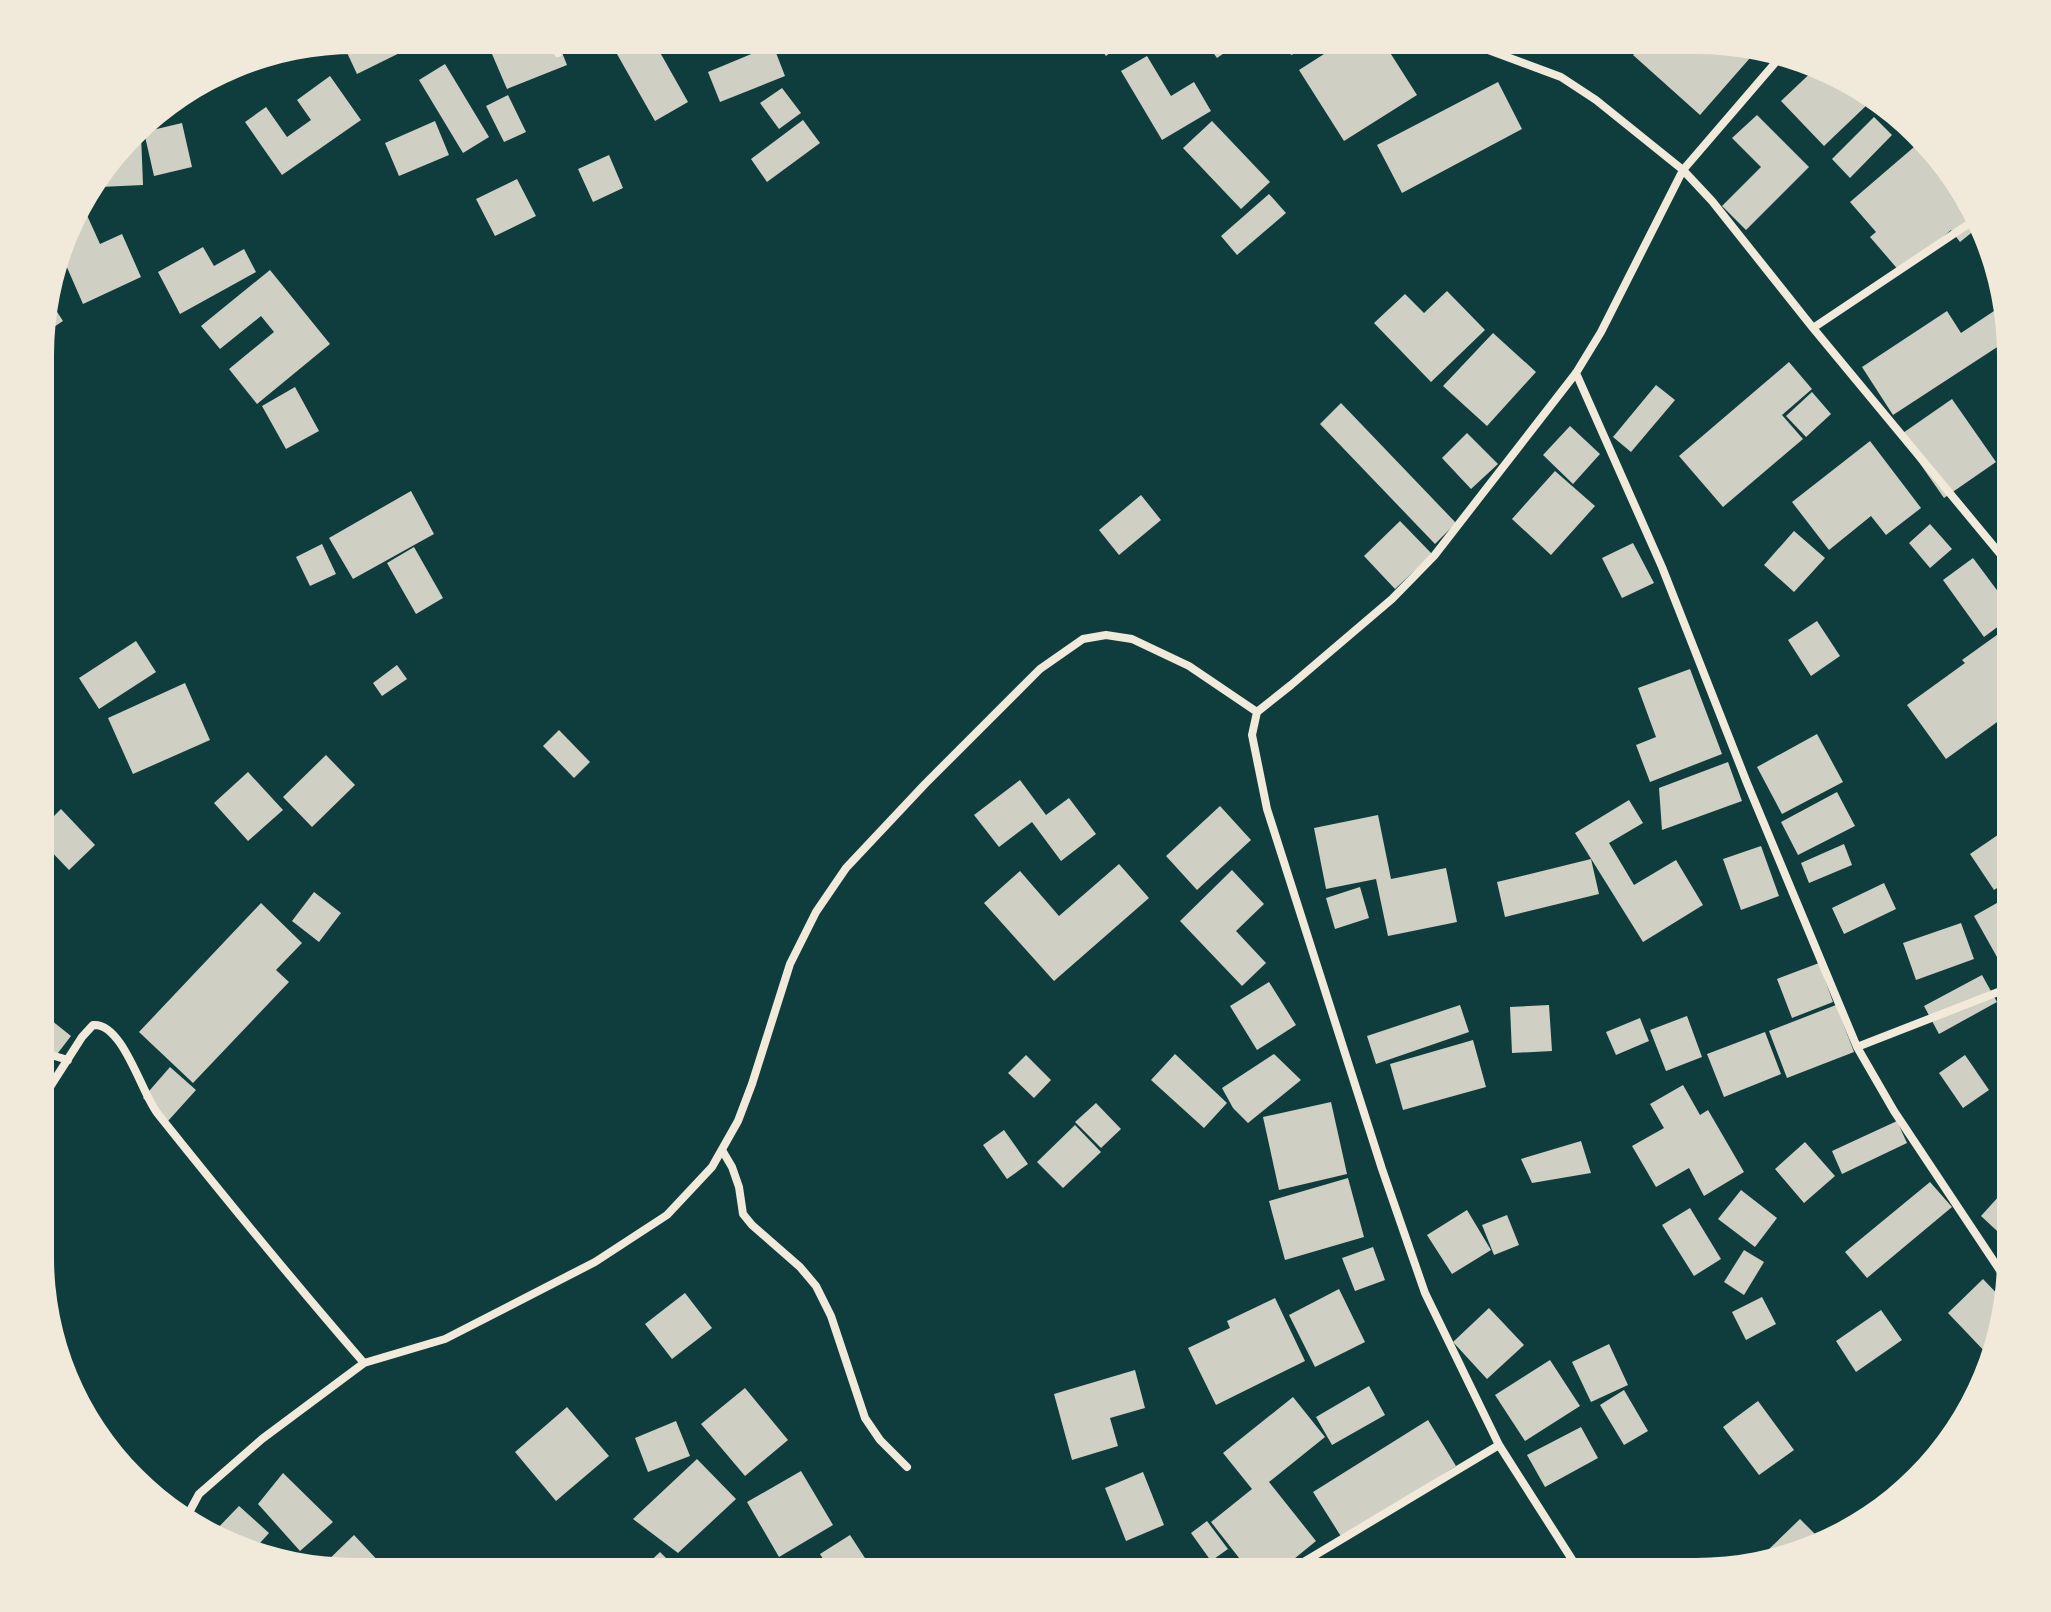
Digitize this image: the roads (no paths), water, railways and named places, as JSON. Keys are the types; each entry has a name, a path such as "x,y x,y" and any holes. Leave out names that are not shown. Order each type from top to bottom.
{"street":[{"path":"1499,54 1561,77 1596,100 1683,170 1712,201 1997,550"},
{"path":"1571,1558 1499,1445 1425,1293 1267,809 1252,735 1257,712 1392,599 1434,556 1576,373 1601,332 1683,170 1774,64"},
{"path":"1813,328 1967,225"},
{"path":"1576,373 1662,567 1747,783 1857,1047 1894,1111 1997,1265"},
{"path":"191,1509 199,1494 251,1448 364,1363 445,1339 595,1262 667,1215 712,1167 738,1121 790,964 846,868 1040,669 1083,639 1106,635 1132,639 1189,666 1257,712"},
{"path":"1857,1047 1997,992"},
{"path":"54,1081 82,1037 93,1025 103,1026 115,1037 135,1068 150,1105 267,1251 364,1363"},
{"path":"54,1056 68,1060"},
{"path":"722,1150 739,1187 743,1214 816,1286 831,1316 865,1418 880,1440 907,1467"},
{"path":"1310,1558 1499,1445"}]}
